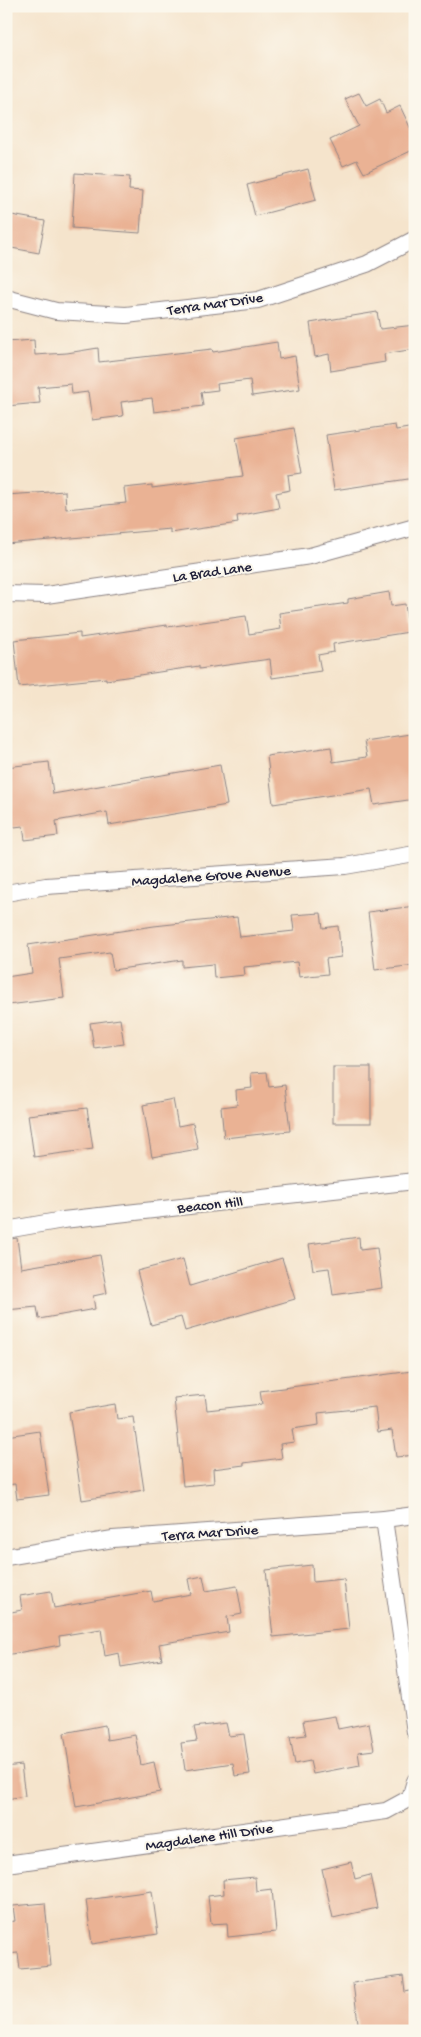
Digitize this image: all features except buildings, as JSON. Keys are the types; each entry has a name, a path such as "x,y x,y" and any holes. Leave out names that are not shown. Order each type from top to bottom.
{"street":[{"name":"Terra Mar Drive","path":"6,298 56,311 126,315 258,300 367,264 415,239"},
{"name":"La Brad Lane","path":"6,594 46,595 310,556 415,527"},
{"name":"Magdalene Grove Avenue","path":"6,893 46,886 345,866 415,854"},
{"name":"Beacon Hill","path":"6,1230 63,1220 415,1181"},
{"name":"Terra Mar Drive","path":"6,1557 113,1539 384,1519 415,1514"},
{"path":"384,1519 415,1732"},
{"name":"Magdalene Hill Drive","path":"6,1864 386,1811 410,1798 415,1781"}]}
